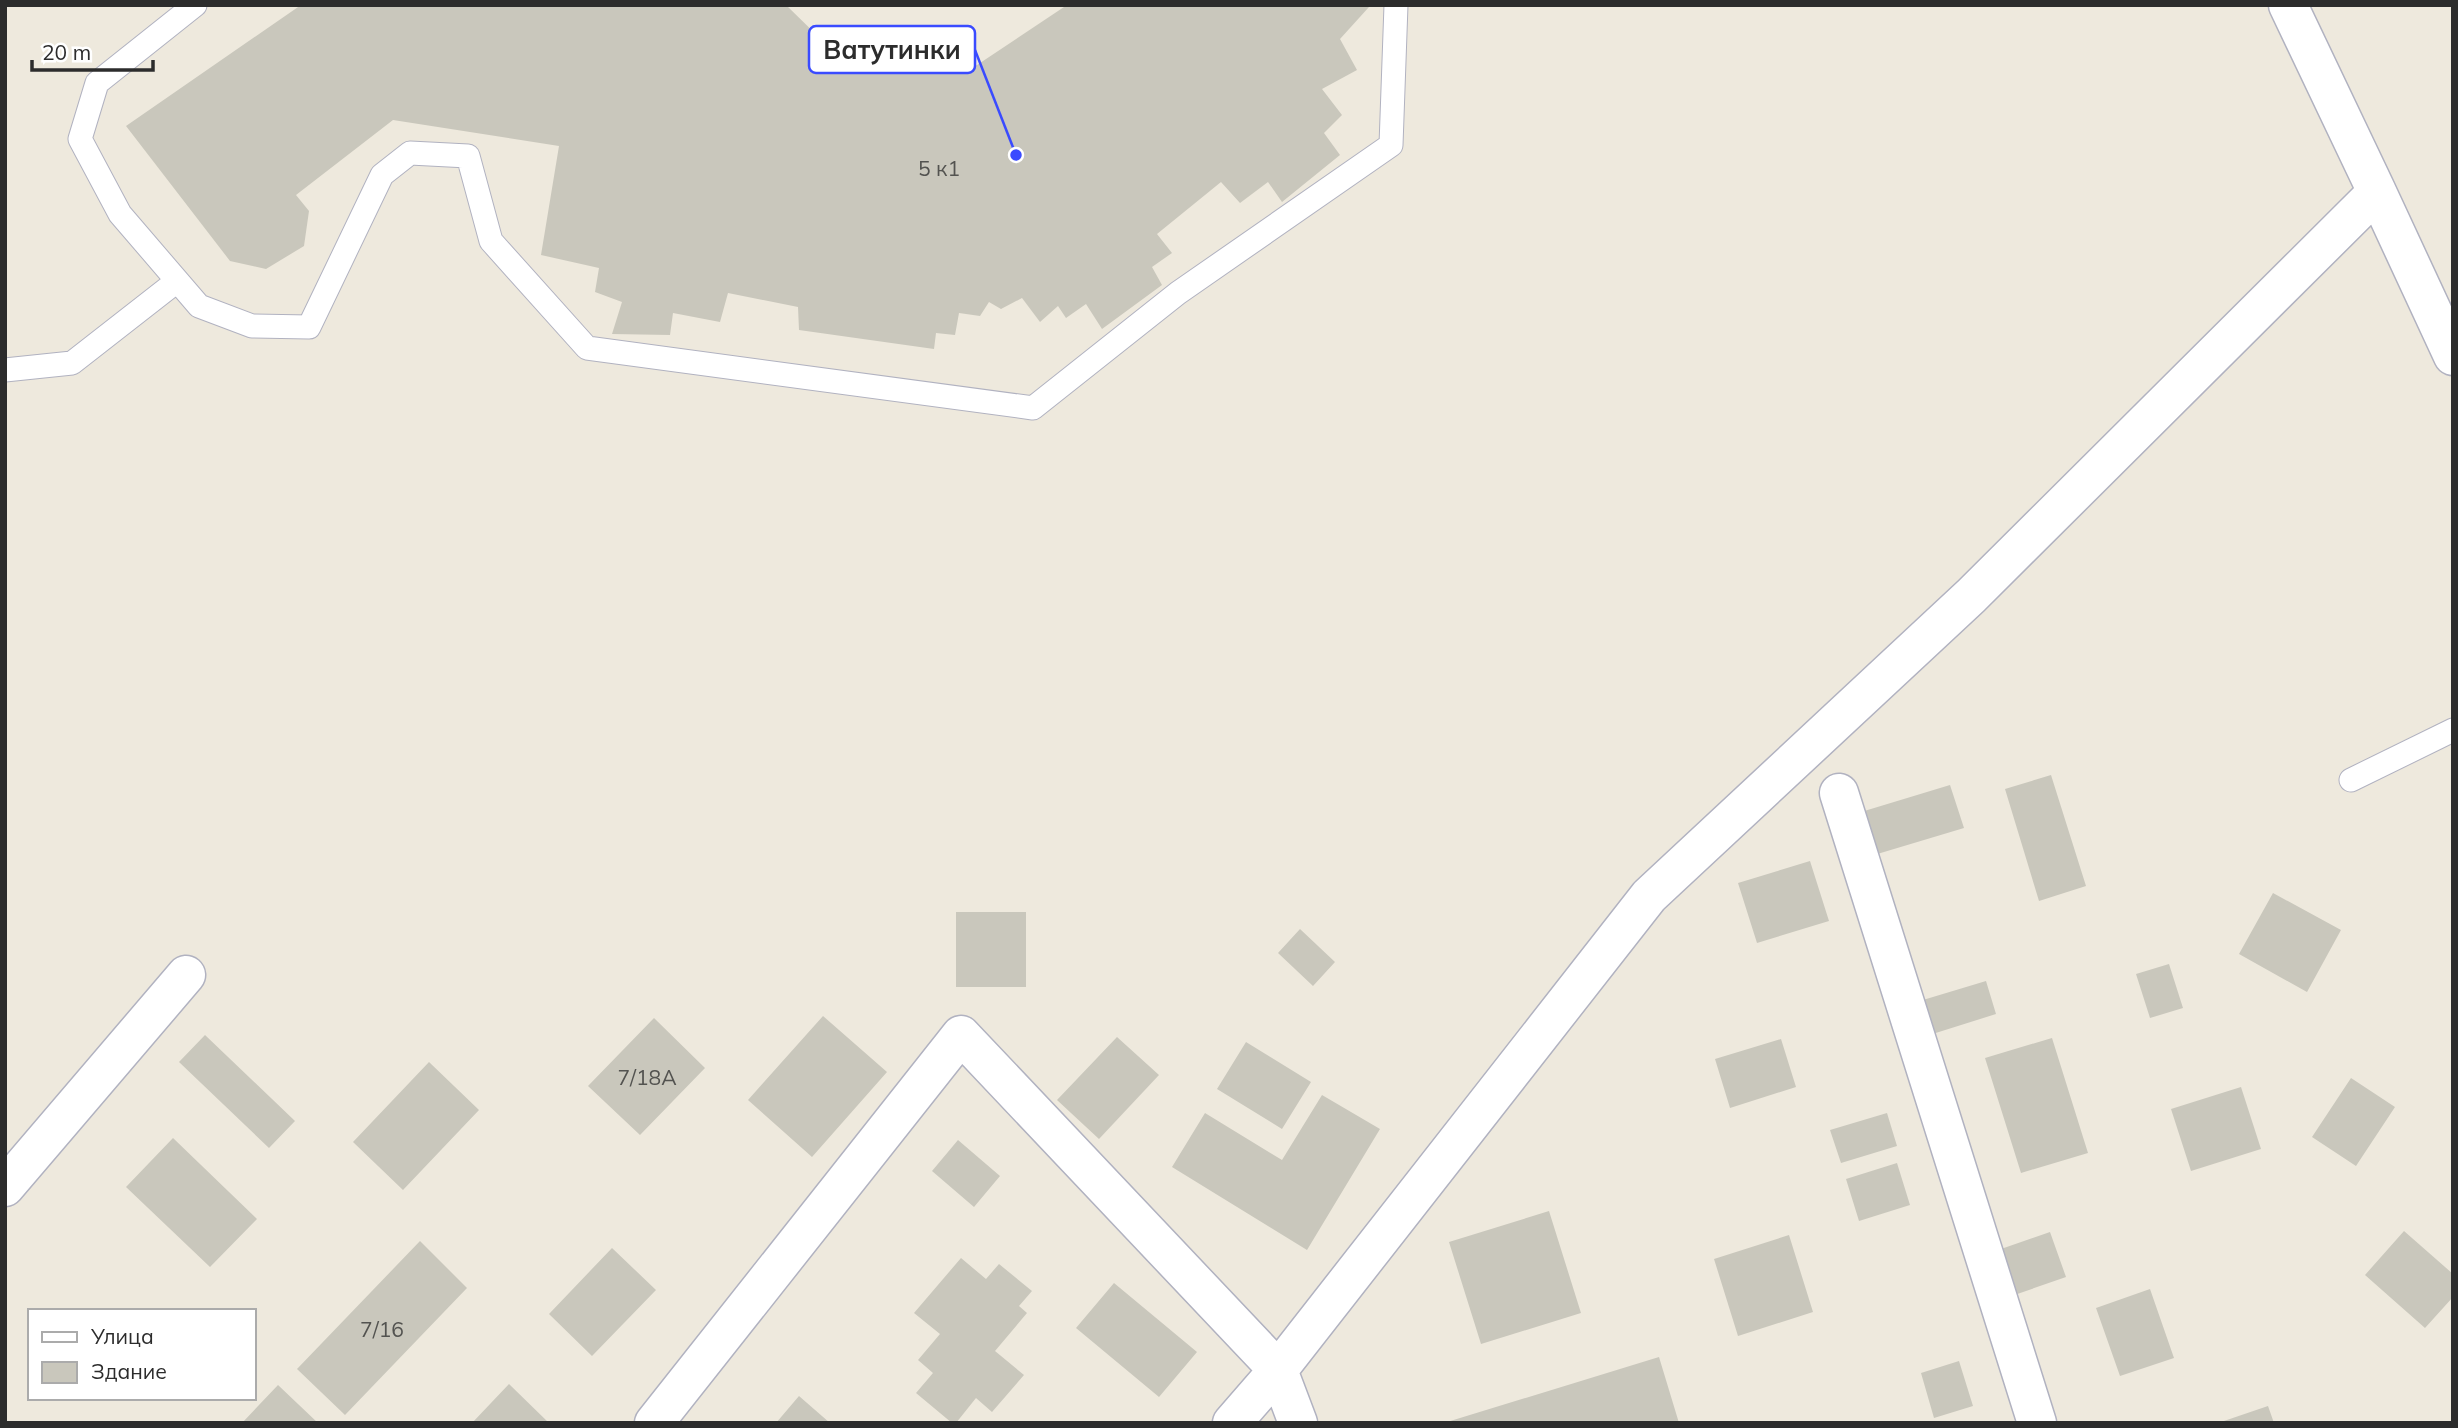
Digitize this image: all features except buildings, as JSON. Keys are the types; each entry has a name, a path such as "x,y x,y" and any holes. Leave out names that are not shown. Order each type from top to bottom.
{"street":[{"path":"2288,5 2453,356"},
{"path":"1232,1423 1278,1370 1649,896 1971,596 2377,192"},
{"path":"1839,793 2037,1423"},
{"path":"5,1187 186,975"},
{"path":"654,1423 961,1035 1278,1370 1298,1423"}],"lane":[{"path":"195,5 97,83 80,139 120,214 199,306 252,326 309,327 382,175 410,153 468,156 491,241 587,348 1033,408 1178,293 1391,145 1396,5"},
{"path":"5,370 72,363 177,281"},
{"path":"2351,780 2453,730"}],"place":[{"name":"Ватутинки","path":"1016,155"}]}
